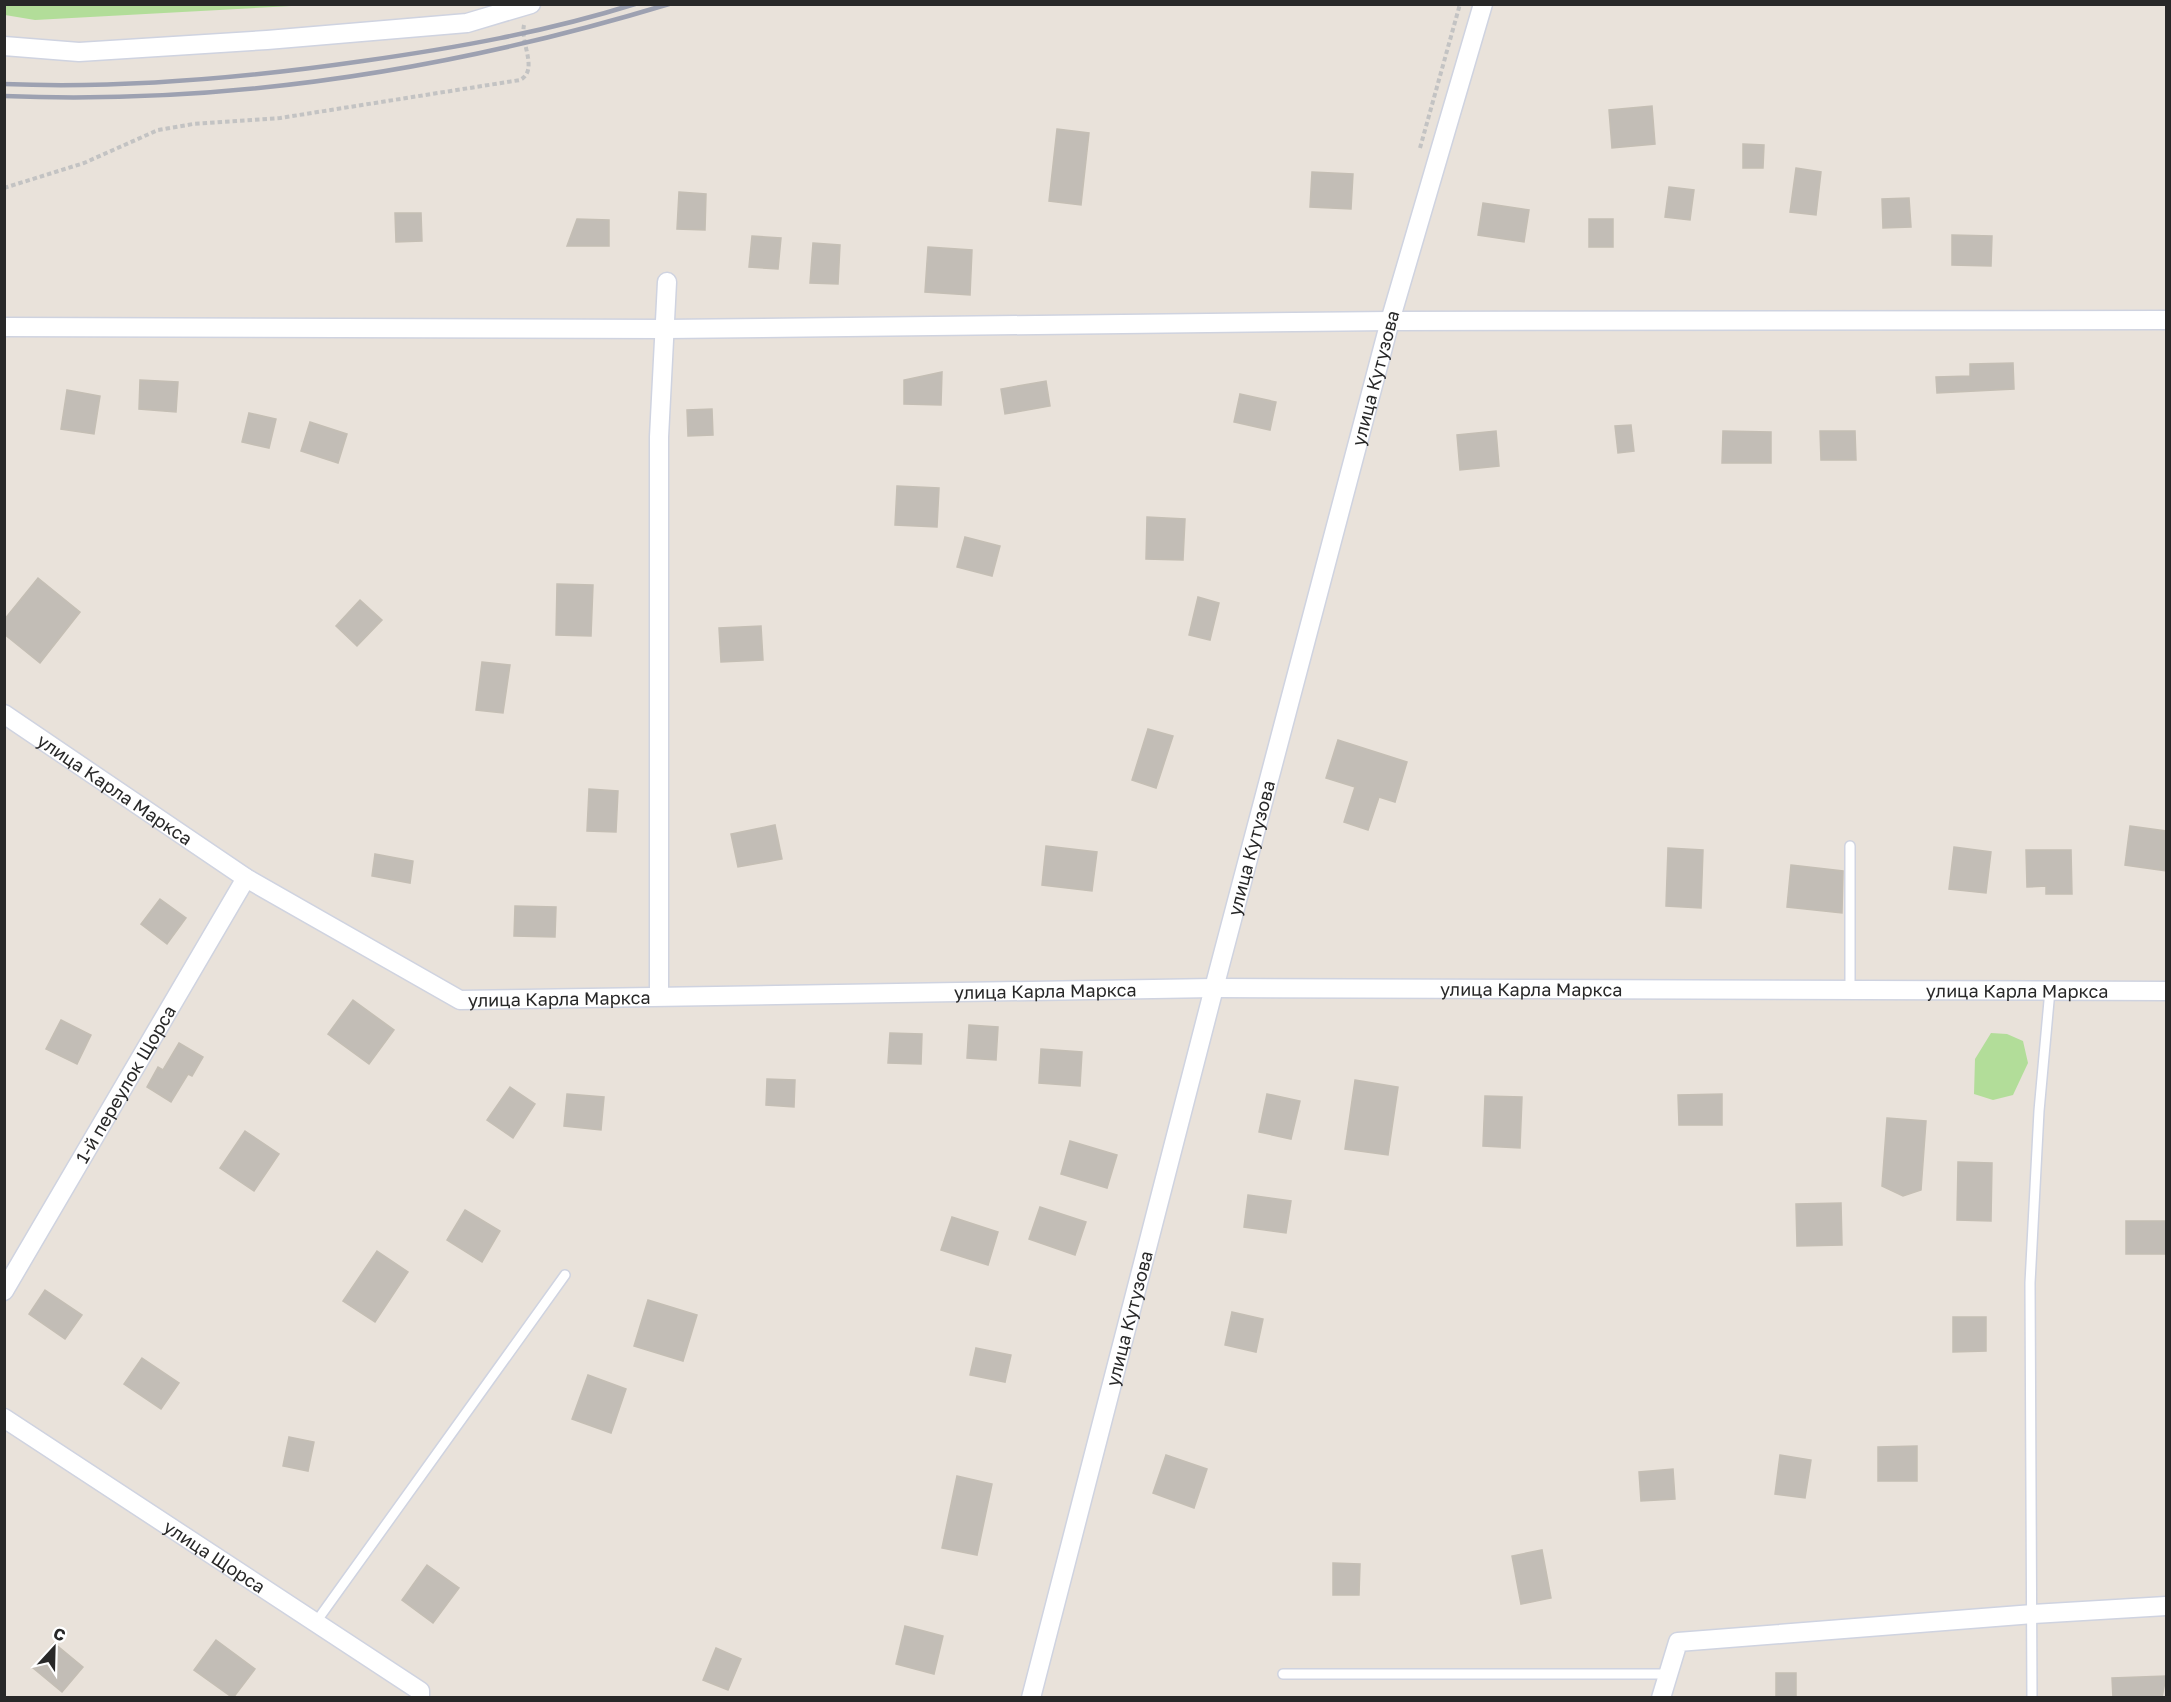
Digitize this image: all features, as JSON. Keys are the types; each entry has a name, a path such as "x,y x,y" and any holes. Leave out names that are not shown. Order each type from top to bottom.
{"street":[{"name":"улица Кутузова","path":"1031,1698 1214,988 1390,321 1483,4"},
{"path":"4,46 80,52 267,40 466,23 528,10"},
{"path":"659,996 659,437 667,282"},
{"path":"4,327 664,329 1390,321 2166,320"},
{"name":"улица Карла Маркса","path":"4,714 246,878 460,999 1214,988 2166,990"},
{"name":"1-й переулок Щорса","path":"4,1291 246,878"},
{"name":"улица Щорса","path":"4,1418 420,1691 420,1698"},
{"path":"1661,1698 1678,1642 2033,1614 2166,1606"}],"lane":[{"path":"1850,846 1850,989"},
{"path":"2032,1698 2030,1282 2039,1111 2050,990"},
{"path":"316,1622 565,1275"},
{"path":"1283,1674 1667,1674"}],"path":[{"path":"4,188 84,163 158,130 193,124 280,118 520,80 530,69 522,34 528,10"}],"green space":[{"path":"5,4 310,5 35,20 5,15"},
{"path":"1991,1033 2007,1034 2023,1041 2028,1063 2013,1095 1993,1100 1974,1094 1975,1059"}],"building":[{"path":"1652,106 1655,144 1612,148 1609,110"},
{"path":"1057,129 1089,133 1081,205 1049,201"},
{"path":"1743,144 1764,145 1763,168 1743,168"},
{"path":"1796,168 1821,172 1816,215 1790,212"},
{"path":"1312,172 1353,174 1351,209 1310,207"},
{"path":"1669,187 1694,190 1690,220 1665,217"},
{"path":"679,192 706,194 705,230 677,229"},
{"path":"1909,198 1911,227 1883,228 1882,199"},
{"path":"1483,203 1529,210 1524,242 1478,235"},
{"path":"395,213 421,213 422,241 396,242"},
{"path":"577,219 609,220 609,246 567,246"},
{"path":"1589,219 1613,219 1613,247 1589,247"},
{"path":"1952,235 1992,236 1991,266 1952,265"},
{"path":"752,236 781,238 778,269 749,267"},
{"path":"813,243 840,245 838,284 810,283"},
{"path":"928,247 972,250 970,295 925,292"},
{"path":"2013,363 2014,389 1937,393 1936,377 1970,376 1970,364"},
{"path":"942,372 941,405 904,404 904,380"},
{"path":"140,380 178,382 176,412 139,409"},
{"path":"1046,381 1050,406 1005,414 1001,389"},
{"path":"67,390 100,396 94,434 61,429"},
{"path":"1240,394 1276,402 1270,430 1234,422"},
{"path":"712,409 713,435 688,436 687,410"},
{"path":"249,413 276,419 269,448 242,442"},
{"path":"310,422 347,434 338,463 301,451"},
{"path":"1631,425 1634,451 1618,453 1615,426"},
{"path":"1496,431 1499,466 1460,470 1457,435"},
{"path":"1723,431 1771,432 1771,463 1722,463"},
{"path":"1820,431 1855,431 1856,460 1821,460"},
{"path":"897,486 939,488 937,527 895,525"},
{"path":"1147,517 1185,519 1183,560 1146,559"},
{"path":"965,537 1000,546 992,576 957,567"},
{"path":"38,578 80,612 40,663 4,634 4,620"},
{"path":"557,584 593,585 591,636 556,635"},
{"path":"1198,597 1219,603 1210,640 1189,635"},
{"path":"360,600 382,620 357,646 336,626"},
{"path":"761,626 763,660 721,662 719,628"},
{"path":"482,662 510,665 503,713 476,710"},
{"path":"1148,729 1173,736 1156,788 1132,780"},
{"path":"1338,740 1407,762 1395,802 1379,797 1368,830 1344,822 1355,787 1326,778"},
{"path":"589,789 618,791 616,832 587,831"},
{"path":"775,825 782,859 738,867 731,834"},
{"path":"2130,826 2166,831 2166,871 2125,865"},
{"path":"1046,846 1097,852 1092,891 1042,885"},
{"path":"1954,847 1991,852 1986,893 1949,889"},
{"path":"1668,848 1703,850 1701,908 1666,906"},
{"path":"2026,850 2071,850 2072,894 2046,894 2046,886 2027,887"},
{"path":"375,854 413,861 410,883 372,876"},
{"path":"1791,865 1843,871 1842,913 1787,907"},
{"path":"160,899 186,918 167,944 141,924"},
{"path":"515,906 556,907 555,937 514,936"},
{"path":"353,1000 394,1030 369,1064 328,1034"},
{"path":"61,1020 91,1035 77,1064 46,1049"},
{"path":"969,1025 998,1027 996,1060 967,1058"},
{"path":"890,1033 922,1034 921,1064 888,1063"},
{"path":"179,1043 203,1057 192,1076 188,1074 171,1102 147,1087 158,1067 163,1070"},
{"path":"1041,1049 1082,1052 1080,1086 1039,1083"},
{"path":"767,1079 795,1080 794,1107 766,1105"},
{"path":"1355,1080 1398,1087 1388,1155 1345,1149"},
{"path":"510,1087 535,1104 513,1138 487,1120"},
{"path":"567,1094 604,1097 601,1130 564,1126"},
{"path":"1267,1094 1300,1101 1291,1139 1259,1132"},
{"path":"1722,1094 1722,1125 1679,1125 1678,1095"},
{"path":"1485,1096 1522,1097 1520,1148 1483,1146"},
{"path":"1887,1118 1926,1121 1921,1190 1903,1196 1882,1186"},
{"path":"245,1131 279,1154 254,1191 220,1168"},
{"path":"1070,1141 1117,1155 1107,1188 1061,1174"},
{"path":"1958,1162 1992,1163 1991,1221 1957,1220"},
{"path":"1248,1195 1291,1201 1286,1233 1244,1227"},
{"path":"1841,1203 1842,1245 1797,1246 1796,1204"},
{"path":"1040,1207 1086,1222 1075,1255 1029,1239"},
{"path":"465,1210 500,1231 482,1262 447,1240"},
{"path":"952,1217 998,1232 988,1265 941,1250"},
{"path":"2126,1221 2166,1221 2166,1254 2126,1254"},
{"path":"377,1251 408,1272 375,1322 343,1301"},
{"path":"45,1290 82,1315 65,1339 29,1314"},
{"path":"648,1300 697,1315 683,1361 634,1346"},
{"path":"1232,1312 1263,1319 1256,1352 1225,1345"},
{"path":"1953,1317 1986,1317 1986,1351 1953,1352"},
{"path":"976,1348 1011,1355 1005,1382 970,1375"},
{"path":"142,1358 179,1383 161,1409 124,1384"},
{"path":"588,1375 626,1389 611,1433 572,1419"},
{"path":"289,1437 314,1442 308,1471 283,1466"},
{"path":"1917,1446 1917,1481 1878,1481 1878,1447"},
{"path":"1166,1455 1207,1469 1194,1508 1153,1493"},
{"path":"1780,1455 1811,1460 1805,1498 1775,1494"},
{"path":"1673,1469 1675,1499 1641,1501 1639,1472"},
{"path":"957,1476 992,1484 977,1555 942,1548"},
{"path":"1542,1550 1551,1598 1521,1604 1512,1556"},
{"path":"1333,1563 1360,1564 1359,1595 1333,1595"},
{"path":"427,1565 459,1588 433,1623 402,1600"},
{"path":"905,1626 943,1636 934,1674 896,1664"},
{"path":"216,1640 255,1669 233,1698 194,1670"},
{"path":"54,1643 83,1667 62,1692 33,1668"},
{"path":"716,1648 741,1659 728,1690 703,1680"},
{"path":"1776,1673 1796,1673 1796,1698 1776,1698"},
{"path":"2166,1676 2162,1698 2113,1698 2112,1678"}],"railway":[{"path":"4,84 94,85 184,81 319,67 432,51 500,38 568,23 635,4"},
{"path":"4,96 173,95 341,78 506,47 669,4"}]}
